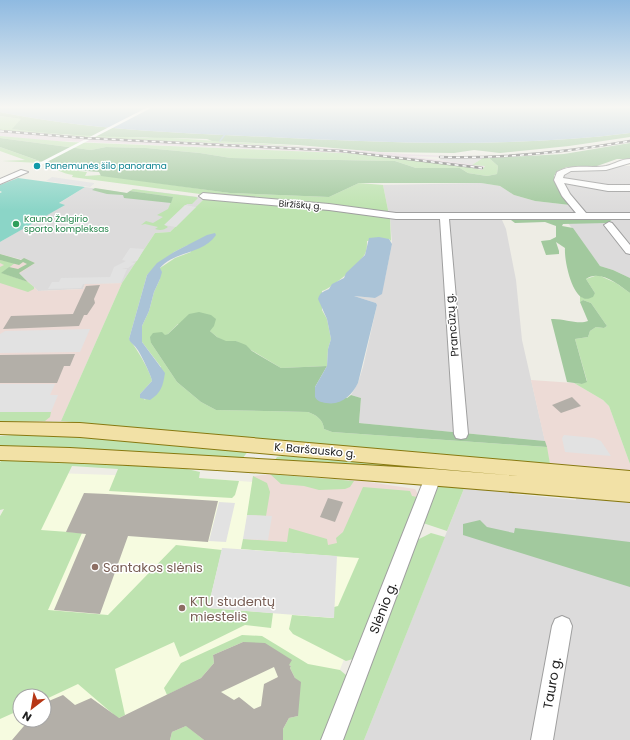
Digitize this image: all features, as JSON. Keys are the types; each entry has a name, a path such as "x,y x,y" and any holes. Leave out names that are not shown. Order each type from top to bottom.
{"main road":[{"name":"K. Baršausko g.","path":"0,428 80,430 630,479"},
{"path":"250,466 254,445"},
{"name":"K. Baršausko g.","path":"0,453 433,477 630,494"}],"street":[{"path":"584,216 566,194 558,180 560,174 569,169 606,168 617,162 630,161"},
{"path":"0,182 24,172"},
{"path":"558,180 608,188 630,188"},
{"name":"Biržiškų g.","path":"203,196 329,207 396,216 444,217"},
{"path":"444,217 630,216"},
{"name":"Prancūzų g.","path":"444,217 461,434"},
{"path":"609,225 630,251"},
{"name":"Slėnio g.","path":"332,740 433,477"},
{"name":"Tauro g.","path":"542,740 562,626"}],"shaded area":[{"path":"75,142 180,142 311,147 489,158 406,156 485,166 482,170 453,164 367,154"},
{"path":"390,142 516,142 450,143"},
{"path":"441,157 483,158 472,165 440,160"},
{"path":"616,166 630,166 630,215 585,213 563,185 563,173 567,171 608,169"},
{"path":"52,177 94,184 90,187 46,181"},
{"name":"Kauno Žalgirio sporto kompleksas","path":"18,178 85,187 59,203 65,205 0,242 0,193 2,192 0,191 0,185"},
{"path":"481,183 500,186 514,195 535,201 570,205 577,211 576,214 389,215 383,185"},
{"path":"85,187 127,193 133,189 207,198 203,200 170,232 155,233 122,283 85,284 83,289 38,291 19,273 35,263 0,254 0,242 64,205 58,204"},
{"path":"185,205 196,207 176,227 164,225"},
{"path":"390,217 502,220 506,229 516,280 522,340 545,441 359,423 361,398 351,395 358,383 363,367 377,305 376,303 354,296 375,298 385,278 392,244"},
{"path":"610,218 630,218 630,278 600,266 568,223 607,223"},
{"path":"215,233 216,235 211,241 204,246 173,258 160,268 162,272 160,279 142,326 142,342 165,373 162,385 157,395 150,400 140,398 140,394 152,381 141,355 129,339 147,275 157,263 174,252 207,235"},
{"path":"379,237 389,239 392,244 382,294 375,298 354,296 376,303 377,305 358,383 353,392 341,401 336,403 320,402 315,397 315,387 327,366 328,349 331,339 327,319 318,299 322,292 329,289 332,284 344,278 346,273 365,255 369,238"},
{"path":"130,248 144,249 137,261 131,262 135,263 128,268 122,268 127,269 121,283 83,284 81,288 48,289 52,282 59,282 61,278 110,277 114,267 126,261 122,260"},
{"path":"0,254 21,260 24,258 35,263 19,274 38,291 83,289 85,284 122,283 61,421 0,421"},
{"path":"90,329 80,352 0,353 0,334 5,331"},
{"path":"531,380 574,383 603,400 609,406 630,464 630,472 550,464"},
{"path":"0,384 55,384 50,395 58,395 51,412 0,412"},
{"path":"564,435 594,438 601,441 611,456 565,452 562,438"},
{"name":"KTU studentų miestelis","path":"25,472 199,478 253,482 243,542 385,556 312,740 0,740 0,516"},
{"path":"270,474 362,481 415,489 418,494 395,556 243,542 253,476"},
{"path":"465,486 511,490 514,494 576,500 576,497 630,502 630,740 364,740"},
{"path":"219,502 235,503 226,542 209,541"},
{"path":"247,515 272,516 268,540 243,539"},
{"path":"222,548 337,556 334,618 208,608"}],"green space":[{"path":"0,142 27,142 91,150 106,147 146,148 200,153 231,158 395,161 416,168 460,168 468,173 487,176 497,174 498,166 489,158 564,154 630,143 630,159 617,159 597,166 567,167 557,171 554,176 555,181 570,205 535,201 514,195 500,186 481,183 359,183 329,197 230,193 101,176 99,172 62,169 0,147"},
{"path":"27,142 64,142 367,154 453,164 482,170 485,166 472,165 483,158 489,158 498,166 497,174 487,176 468,173 460,168 416,168 395,161 231,158 200,153 146,148 106,147 91,150"},
{"path":"180,142 226,142 311,147"},
{"path":"223,142 450,143 599,142 500,153 474,150 454,153 380,152 298,145"},
{"path":"0,147 42,162 2,161 25,160 0,151"},
{"path":"45,163 62,169 87,172 85,176 100,175 230,193 329,197 359,183 383,185 389,215 200,194 72,177 73,175 43,164"},
{"path":"95,188 127,193 130,191 173,197 171,203 124,198 123,195 107,194 92,190"},
{"path":"133,189 198,198 192,204 187,204 165,225 168,227 159,230 155,229 158,227 145,224 141,225 146,221 153,223 163,217 157,215 168,209 173,197 130,191"},
{"path":"204,199 324,208 390,217 391,241 389,239 367,241 367,249 365,254 357,264 339,281 322,291 322,310 327,319 331,339 328,349 327,366 281,368 236,341 226,342 210,331 178,324 168,334 151,343 177,382 201,402 216,410 308,412 319,418 324,429 332,432 547,447 550,464 61,421 122,283 155,233 170,232","holes":["188,245 191,252 175,258 160,268 160,279 142,326 142,342 161,367 145,400 140,394 152,381 151,377 142,359 129,339 147,275 174,252"]},
{"path":"613,219 607,223 563,224 562,226 573,228 600,266 630,278 630,293 609,279 591,276 586,279 595,293 593,297 587,299 579,295 575,290 567,267 565,248 556,242 559,254 546,255 541,241 550,240 556,237 556,226 545,222 515,223 511,220"},
{"path":"0,254 21,260 24,258 35,263 19,273 28,282 1,273 9,267 18,269 27,264 23,262 19,265 0,260"},
{"path":"0,260 15,263 2,273 28,282 34,287 34,289 28,292 0,283 0,267 4,265 0,263"},
{"path":"598,275 616,283 630,293 630,464 609,406 603,400 574,383 582,384 587,381 575,339 588,337 590,331 596,327 604,328 607,326 591,303 583,300 580,302 580,295 583,298 595,293 586,279"},
{"path":"583,300 591,303 607,326 604,328 596,327 590,331 588,337 575,339 587,382 582,384 567,382 551,319 580,322 588,321 580,302"},
{"path":"199,312 211,315 216,319 214,326 210,331 217,337 226,341 236,341 246,345 252,351 281,368 327,366 315,387 347,398 351,395 361,398 359,423 545,441 547,447 332,432 324,429 319,418 308,412 216,410 201,402 177,382 151,343 150,337 153,333 162,332 165,335 168,334 189,314"},
{"path":"0,412 51,412 50,417 45,421 0,422"},
{"path":"42,433 249,450 242,459 61,448 0,446 0,436"},
{"path":"283,456 377,462 608,482 274,461 277,457"},
{"path":"5,458 187,469 200,472 199,478 239,481 235,495 232,498 109,491 118,469 72,466 41,530 82,533 48,610 108,615 176,545 222,550 208,608 273,613 271,628 245,625 180,657 174,642 115,669 125,715 111,722 113,714 78,684 52,696 52,688 12,688 12,714 0,719 0,516 4,509 0,510 0,462"},
{"path":"270,474 354,481 350,487 345,489 319,490 304,486 281,484"},
{"path":"253,476 267,483 270,492 266,516 247,515"},
{"path":"440,485 465,486 447,531 423,523 437,487"},
{"path":"363,487 410,491 412,496 417,497 353,659 346,661 293,634 289,629 292,615 333,618 334,607 338,606 359,558 241,549 243,539 287,542 289,528 327,539 328,545 337,543 336,538 343,532"},
{"path":"480,520 487,527 514,533 515,528 630,542 630,587 463,535 463,524"},
{"path":"431,533 445,537 364,740 342,740 417,540"},
{"path":"242,635 262,636 308,664 340,670 346,675 346,681 323,740 282,740 283,729 289,718 298,716 295,678 290,668 291,666 243,642 213,655 214,663 201,678 167,695 164,688 181,663"},
{"path":"188,725 189,728 204,740 170,740 172,732"}],"pier":[{"path":"81,142 86,142 43,164 39,163"}],"building":[{"path":"100,285 94,299 95,303 87,315 84,315 79,326 3,329 11,316 73,314 86,286"},
{"path":"75,354 70,366 64,366 57,383 0,383 0,355"},
{"path":"572,397 581,406 561,413 552,405"},
{"name":"Santakos slėnis","path":"84,493 218,501 208,542 128,536 100,614 54,610 86,534 66,532"},
{"path":"328,498 343,502 335,522 320,517"},
{"path":"243,642 265,643 292,660 289,665 291,666 290,668 295,678 301,682 298,716 289,718 283,729 283,740 204,740 186,726 172,732 170,740 12,740 22,728 52,728 52,700 63,695 75,705 91,698 119,718 201,678 214,663 213,655","holes":["274,667 278,677 264,684 261,706 254,709 239,697 234,700 221,692"]}],"railway":[{"path":"155,142 341,151 482,168"},
{"path":"440,157 512,156 626,142"}],"place":[{"name":"Panemunės šilo panorama","path":"37,166"},
{"name":"Kauno Žalgirio sporto kompleksas","path":"16,224"},
{"name":"Santakos slėnis","path":"95,567"},
{"name":"KTU studentų miestelis","path":"182,608"}]}
